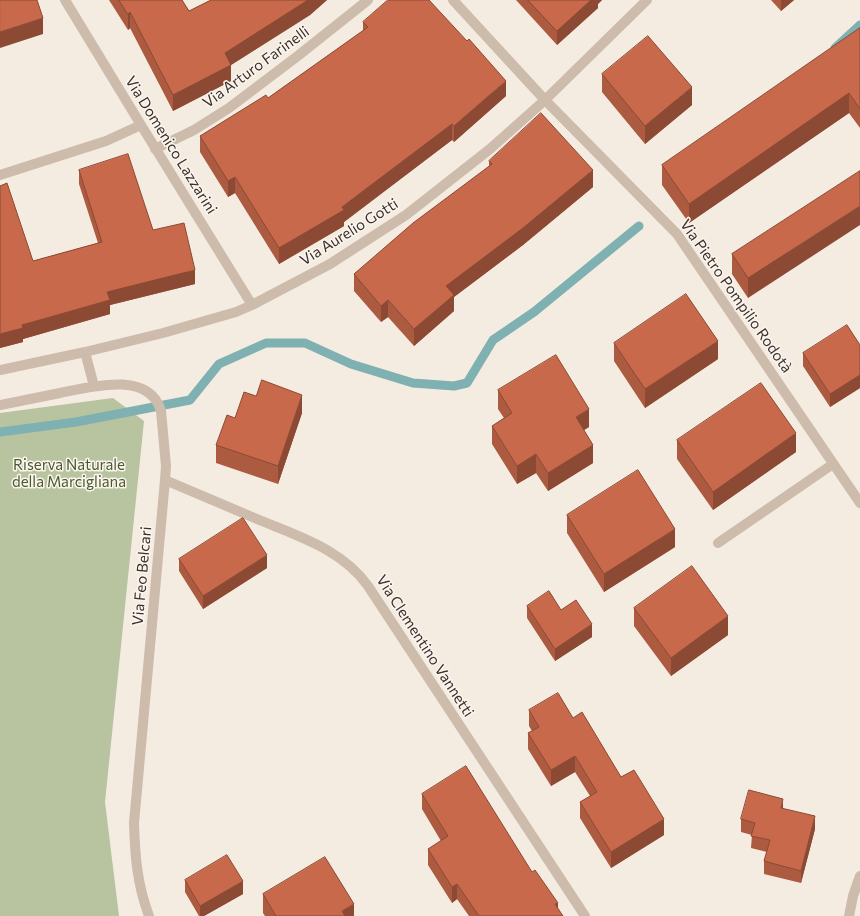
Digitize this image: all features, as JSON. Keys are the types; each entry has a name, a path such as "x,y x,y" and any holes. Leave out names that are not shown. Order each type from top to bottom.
{"street":[{"name":"Via Domenico Lazzarini","path":"66,0 140,125 252,305"},
{"name":"Via Arturo Farinelli","path":"155,149 194,130 229,108 368,0"},
{"name":"Via Pietro Pompilio Rodotà","path":"453,0 546,100 677,234 860,503"},
{"name":"Via Aurelio Gotti","path":"0,370 85,352 228,314 252,305 330,264 406,215 490,149 546,100 647,0"},
{"path":"0,175 106,141 140,125"},
{"path":"85,352 94,386"},
{"name":"Via Feo Belcari","path":"0,405 111,384 132,386 149,393 159,405 161,411 166,466 134,823 134,850 137,876 149,916"},
{"path":"718,543 833,464"},
{"name":"Via Clementino Vannetti","path":"165,480 311,542 340,558 357,573 368,586 585,916"},
{"path":"849,916 853,896 860,876"}],"green space":[{"name":"Riserva Naturale della Marcigliana","path":"113,398 144,421 105,802 119,916 0,916 0,413"}],"building":[{"path":"0,0 37,0 43,18 0,32"},
{"path":"119,0 182,0 189,11 211,0 308,0 225,53 231,65 173,95 130,12 128,14"},
{"path":"388,0 429,0 467,41 469,39 506,81 454,126 452,124 342,207 344,210 279,248 235,177 228,181 200,136 266,95 268,98 368,27 363,22"},
{"path":"528,0 591,0 557,31"},
{"path":"860,28 860,109 849,93 689,204 662,165"},
{"path":"648,36 692,87 645,126 602,74"},
{"path":"541,113 593,170 523,228 446,286 454,295 414,329 388,300 381,306 354,274 413,223 492,164 489,161"},
{"path":"128,154 153,230 184,223 195,270 107,292 110,300 22,325 23,328 0,334 0,186 7,183 33,261 102,242 79,170"},
{"path":"860,171 860,206 748,278 732,254"},
{"path":"686,294 718,341 645,389 614,343"},
{"path":"847,325 860,345 860,375 830,394 803,353"},
{"path":"556,355 589,409 576,417 593,445 548,473 536,454 517,466 492,426 512,413 498,390"},
{"path":"262,380 302,395 278,466 216,445 227,415 235,418 244,392 256,396"},
{"path":"761,383 796,433 713,492 677,440"},
{"path":"638,470 675,529 604,574 567,515"},
{"path":"243,518 267,555 203,596 179,559"},
{"path":"692,566 728,616 671,658 634,608"},
{"path":"549,591 561,610 576,600 592,624 555,649 527,606"},
{"path":"558,693 573,718 582,712 621,777 634,770 664,819 611,852 580,802 597,792 575,756 551,770 528,733 539,727 529,710"},
{"path":"466,766 532,872 535,870 558,903 555,904 563,916 479,916 457,884 452,887 428,849 448,836 422,794"},
{"path":"749,790 783,799 781,808 815,816 801,871 764,861 770,840 751,836 755,823 741,819"},
{"path":"227,855 243,881 200,906 185,880"},
{"path":"325,857 354,904 342,911 345,916 276,916 263,894"}],"waterway":[{"path":"835,48 860,25"},
{"path":"0,432 76,422 190,400 219,364 266,343 305,343 351,364 413,383 454,386 467,383 493,340 534,312 639,226"}]}
